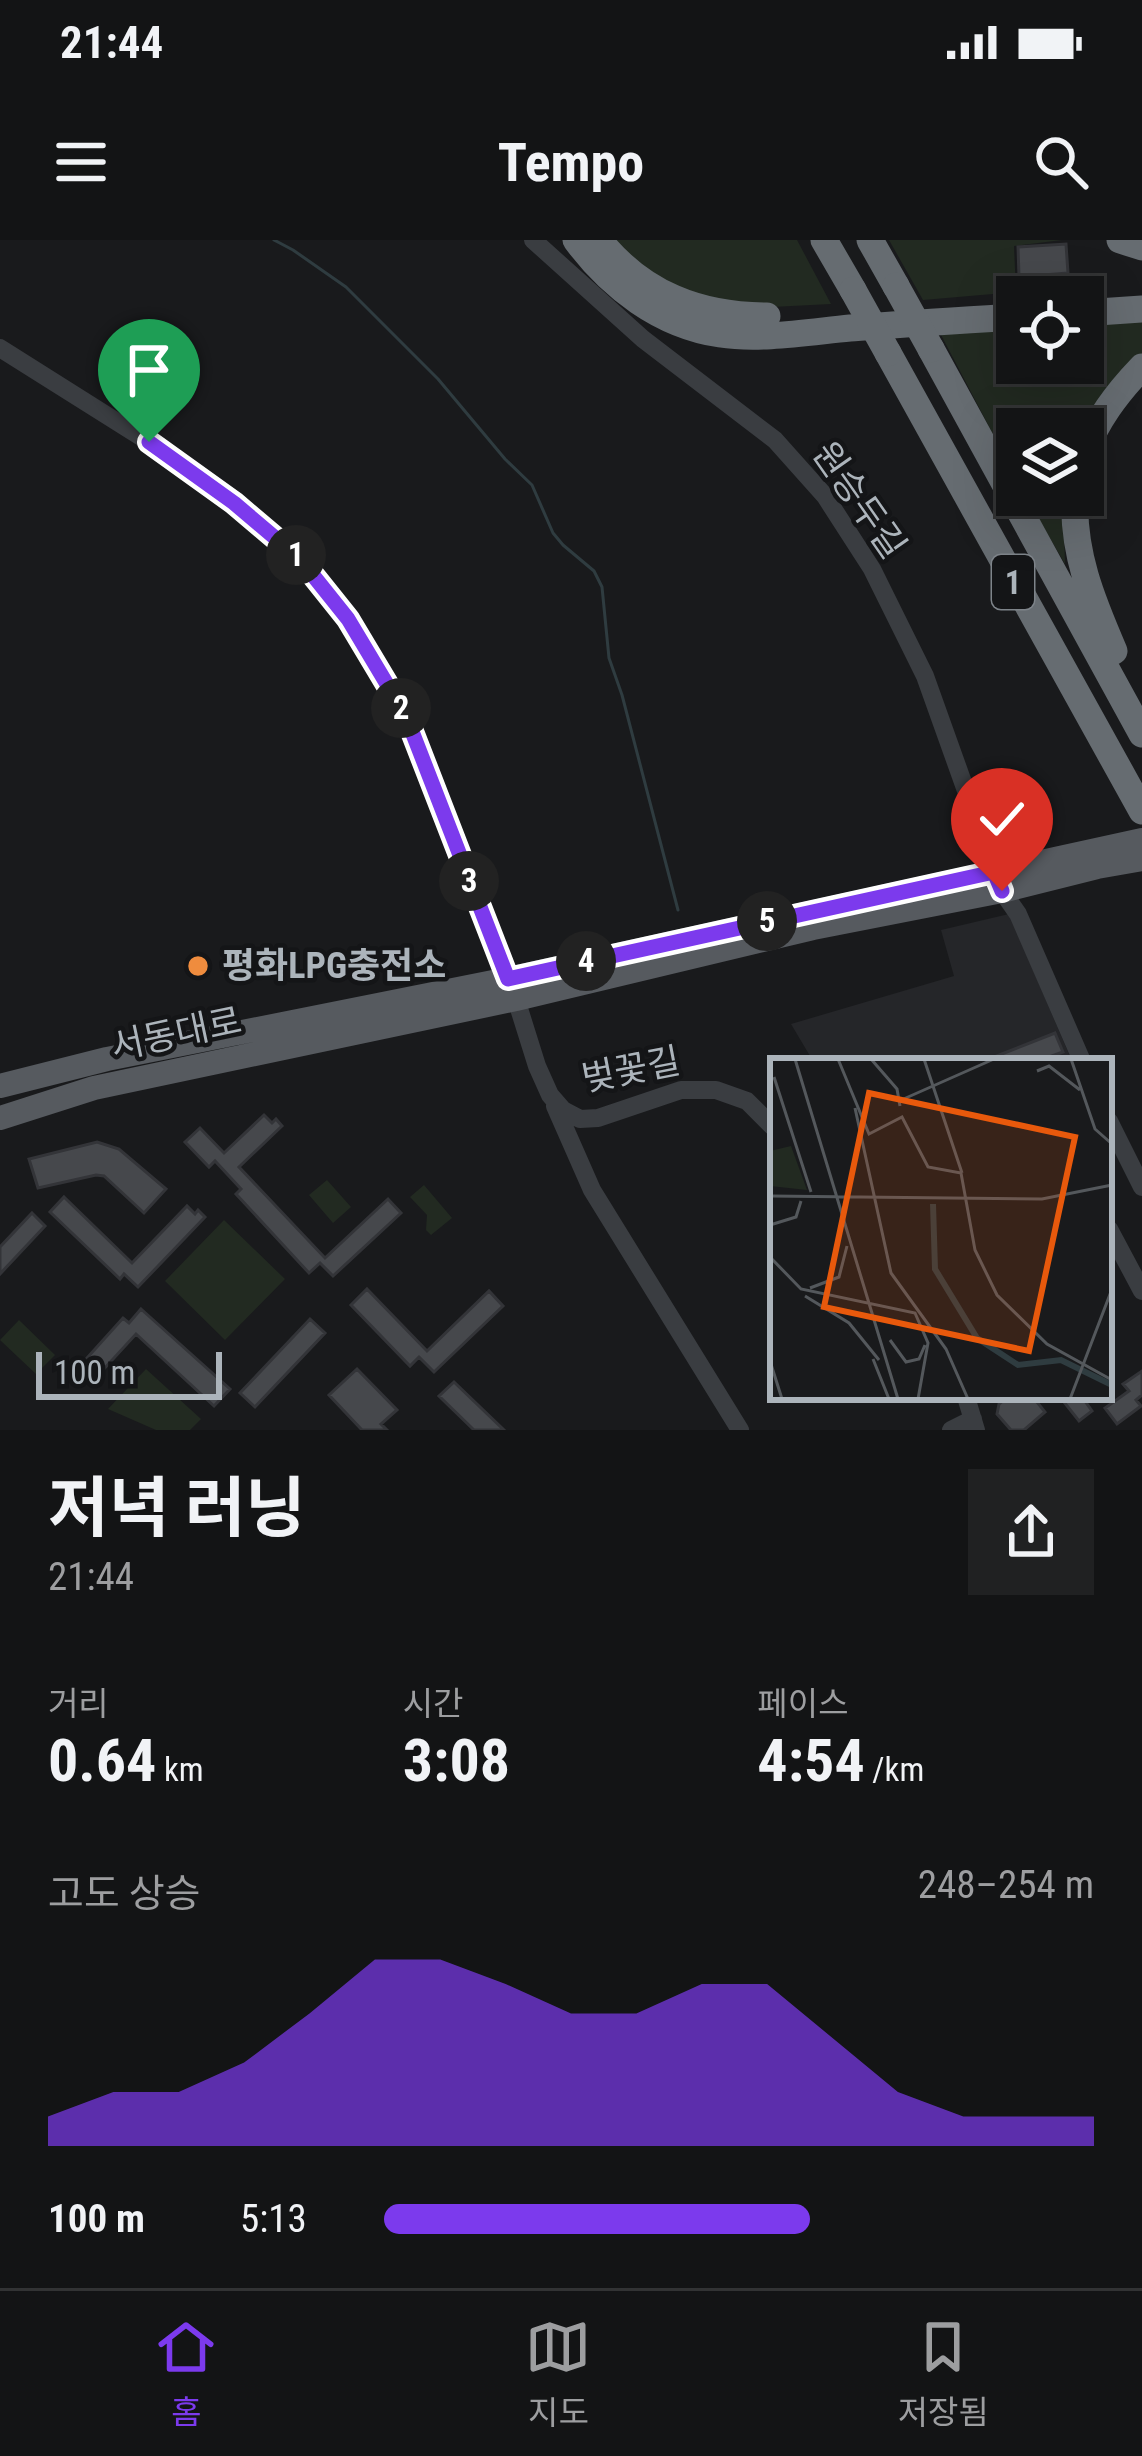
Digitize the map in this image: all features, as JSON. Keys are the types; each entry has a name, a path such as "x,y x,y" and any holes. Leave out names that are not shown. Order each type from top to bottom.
{"highway":[{"path":"576,240 617,286 651,310 722,334 996,318"},
{"path":"599,240 621,266 651,288 723,315 996,304"},
{"name":"1","path":"824,240 1142,810"},
{"name":"1","path":"870,240 1142,734"},
{"path":"1120,240 1142,247"},
{"path":"1104,299 1142,296"},
{"path":"1104,312 1142,309"},
{"path":"1104,411 1142,368"},
{"path":"1074,516 1082,570 1142,716"}],"main road":[{"name":"서동대로","path":"998,882 1142,840"},
{"name":"서동대로","path":"0,1118 94,1088 512,989 998,882 1142,859"},
{"name":"서동대로","path":"0,1086 107,1060 512,989"}],"street":[{"name":"원승두길","path":"533,240 643,339 775,440 825,496 872,569 926,676 998,882"},
{"path":"0,348 200,479 284,545 348,619 406,716 512,989"},
{"path":"998,882 1018,914 1081,1058"},
{"name":"벚꽃길","path":"512,989 550,1095 580,1119 598,1118 681,1090 716,1090 747,1102 770,1124"},
{"path":"550,1095 592,1190 740,1430"},
{"path":"1112,1126 1142,1187"},
{"path":"1112,1235 1142,1291"},
{"path":"951,1430 974,1425"}],"shaded area":[{"path":"608,240 797,240 831,304 730,309 645,275"},
{"path":"889,240 1062,240 1014,246 1015,276 996,276 996,294 923,300"},
{"path":"1142,319 1142,356 1093,408 996,408 996,440 939,331 996,328 996,384 1104,384 1104,322"},
{"path":"1037,516 1064,516 1065,564"},
{"path":"1009,914 1071,1058 811,1058 791,1024 954,976 941,930"},
{"path":"327,1180 351,1207 333,1223 309,1195"},
{"path":"424,1185 452,1218 431,1235 426,1230 427,1215 410,1197"},
{"path":"224,1220 285,1279 225,1340 165,1281"},
{"path":"19,1320 55,1355 36,1374 0,1340"},
{"path":"146,1369 201,1419 190,1430 156,1430 108,1409"}],"building":[{"path":"1066,244 1068,273 1019,276 1018,247"},
{"path":"1055,1033 1063,1052 1046,1058 992,1058"},
{"path":"264,1115 282,1126 239,1167 325,1258 388,1199 401,1213 333,1276 320,1263 309,1273 236,1194 241,1189 215,1161 209,1167 185,1142 200,1128 224,1153"},
{"path":"97,1142 119,1149 166,1189 144,1213 104,1176 38,1188 29,1159"},
{"path":"64,1197 132,1263 187,1206 205,1217 138,1287 124,1274 120,1279 50,1212"},
{"path":"32,1213 45,1226 0,1274 0,1247"},
{"path":"367,1289 427,1351 489,1291 503,1306 434,1372 419,1357 410,1366 351,1305"},
{"path":"141,1309 230,1389 214,1406 136,1334 92,1382 77,1369 123,1318 129,1323"},
{"path":"310,1319 325,1333 255,1407 240,1393"},
{"path":"357,1369 397,1410 381,1424 387,1430 362,1430 329,1395"},
{"path":"1142,1371 1142,1395 1136,1400 1141,1406 1117,1424 1105,1408 1129,1391 1123,1384"},
{"path":"454,1382 504,1430 474,1430 439,1396"},
{"path":"1035,1400 1045,1412 1024,1430 1011,1430 997,1414 999,1404"},
{"path":"1062,1400 1084,1400 1092,1411 1079,1421"}],"waterway":[{"path":"274,240 346,287 438,379 532,485 553,533 594,571 602,587 609,658 678,910"}],"place":[{"name":"평화LPG충전소","path":"198,966"}],"route":[{"path":"149,442 234,503 300,559 348,619 406,716 508,979 994,872 1002,891"}]}
